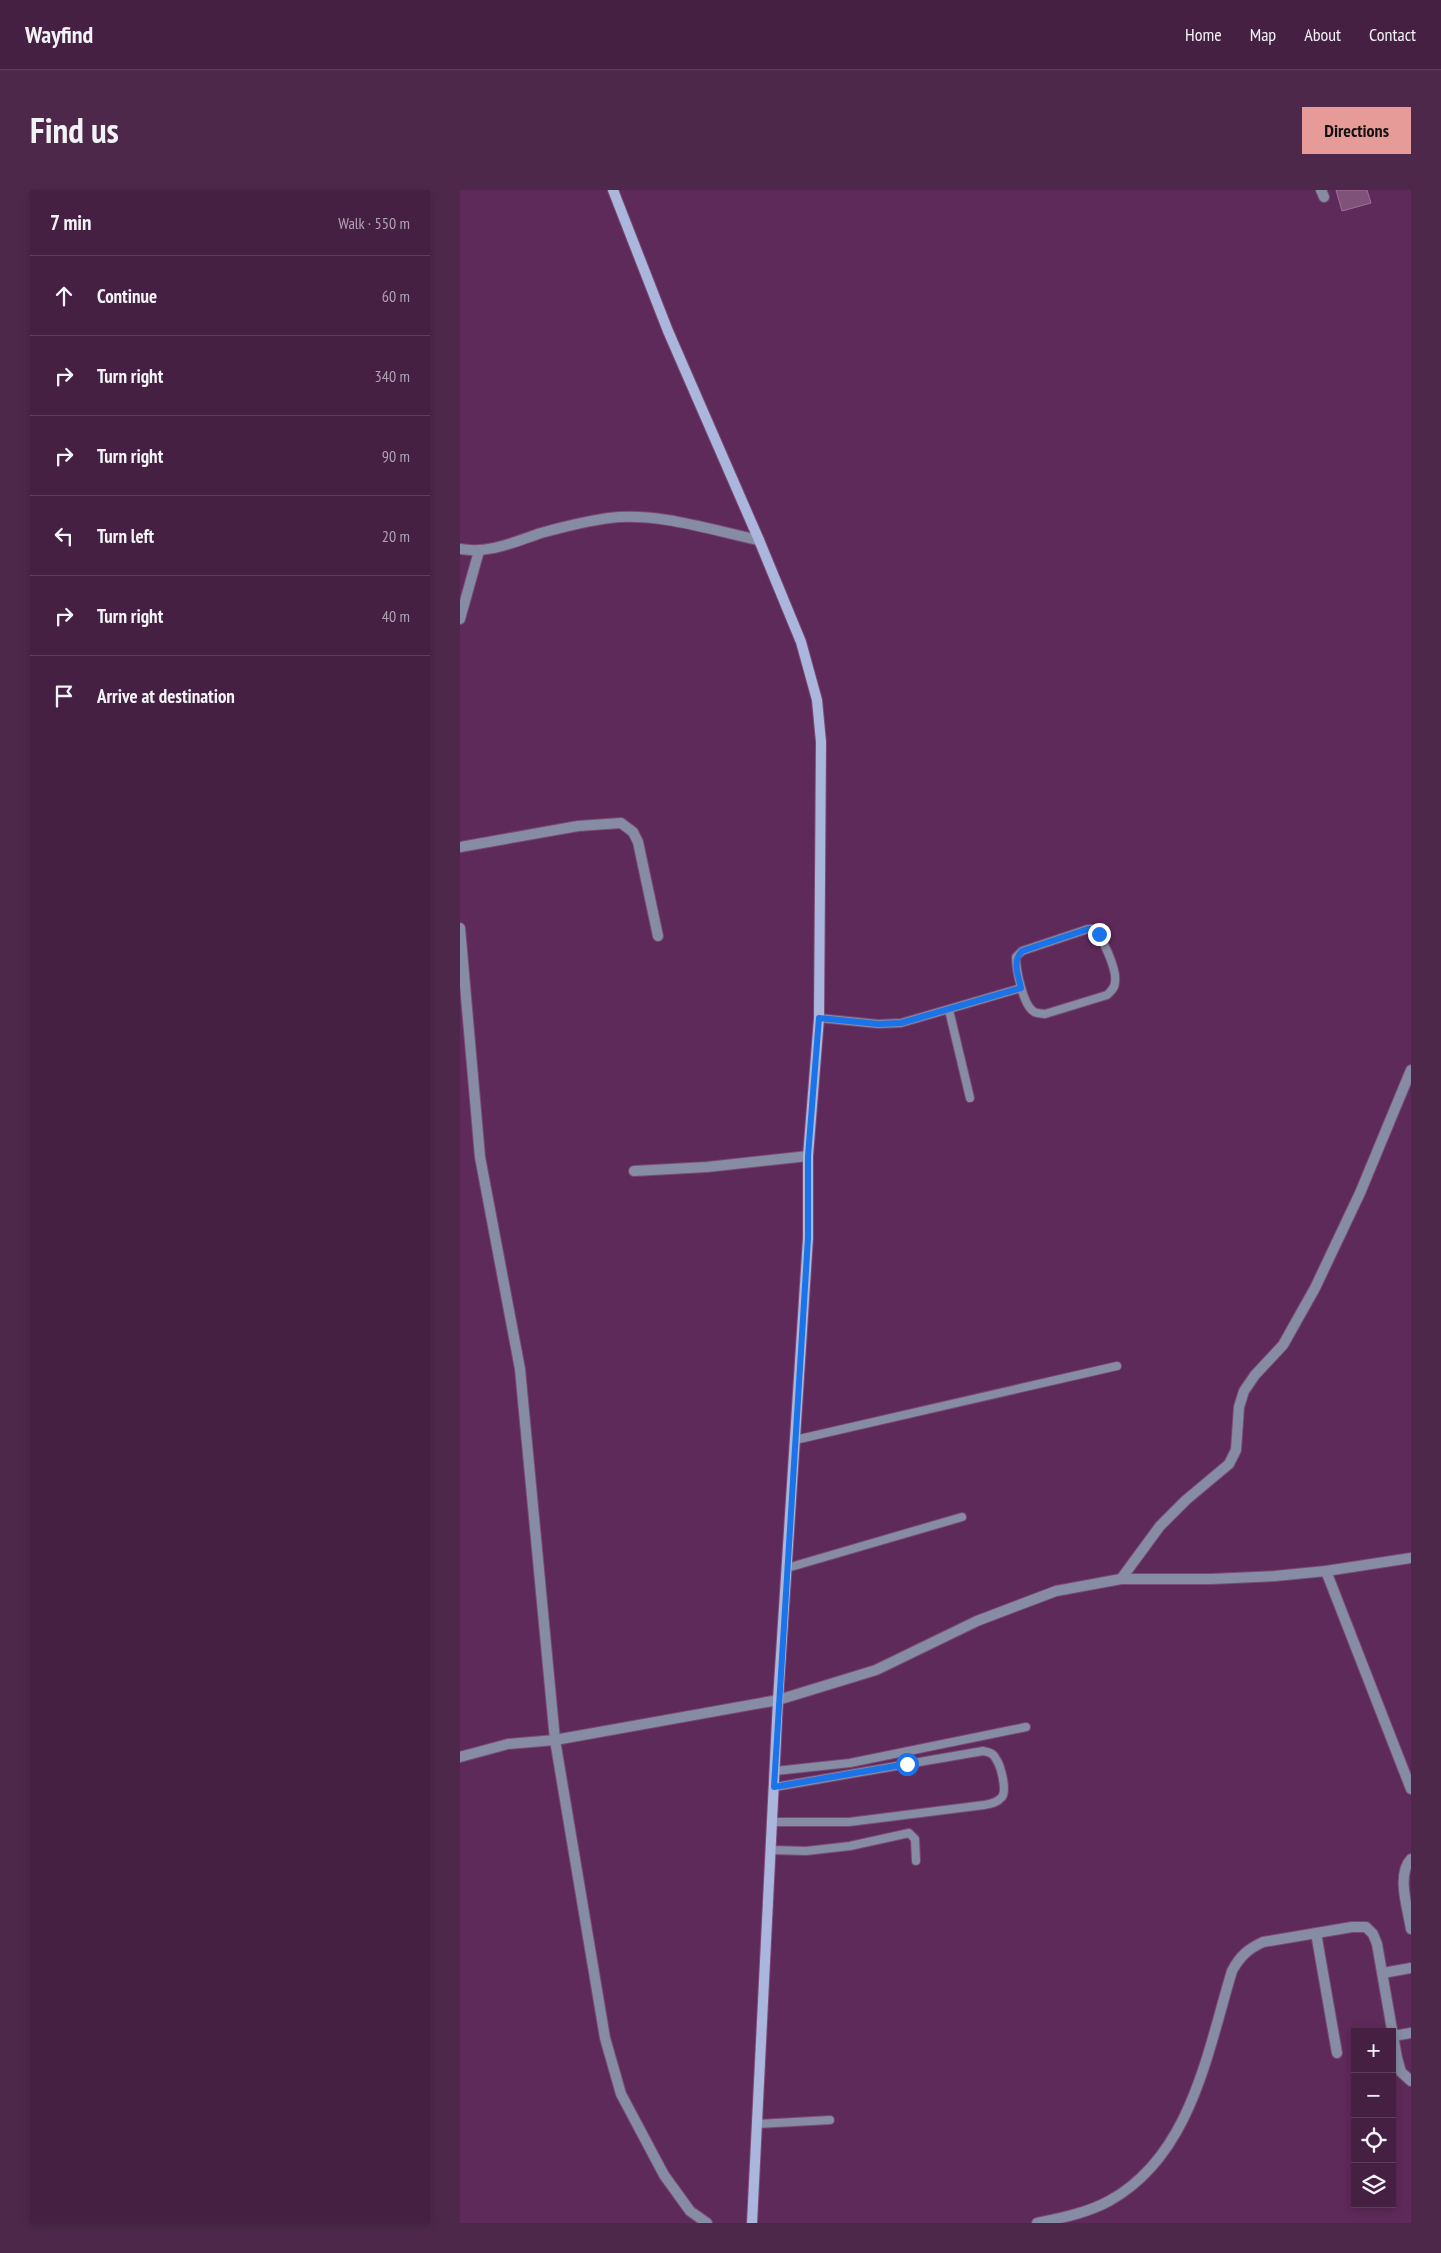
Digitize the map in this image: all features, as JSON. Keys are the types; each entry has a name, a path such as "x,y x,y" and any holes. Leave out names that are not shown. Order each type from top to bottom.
{"main road":[{"path":"613,190 668,332 760,540 801,642 817,700 821,742 819,1018 808,1156 808,1238 778,1700 752,2223"}],"street":[{"path":"460,549 479,551 582,524 627,517 660,520 760,540"},
{"path":"460,620 479,551"},
{"path":"460,847 578,826 621,823 634,832 638,842 658,936"},
{"path":"460,928 480,1157 520,1369 555,1740 605,2038 621,2094 664,2175 690,2211 707,2223"},
{"path":"1121,1579 1160,1526 1204,1483 1229,1464 1236,1450 1239,1407 1244,1391 1283,1345 1315,1288 1360,1193 1411,1070"},
{"path":"634,1171 707,1167 808,1156"},
{"path":"460,1757 508,1744 555,1740 778,1700 876,1670 977,1621 1056,1591 1121,1579 1211,1579 1275,1576 1326,1571 1411,1558"},
{"path":"1326,1571 1411,1789"},
{"path":"1411,1859 1405,1870 1404,1886 1411,1929"},
{"path":"1037,2223 1072,2215 1108,2202 1143,2178 1170,2145 1191,2104 1232,1971 1240,1957 1250,1948 1263,1942 1352,1927 1366,1927 1374,1934 1377,1944 1392,2028"},
{"path":"1316,1933 1337,2053"},
{"path":"1383,1973 1411,1968"},
{"path":"1396,2036 1411,2033"},
{"path":"1396,2050 1401,2072 1411,2081"}],"lane":[{"path":"1094,929 1105,945 1116,980 1114,988 1107,995 1045,1014 1035,1013 1029,1008 1021,988 1016,957 1022,951 1094,929"},
{"path":"819,1018 878,1024 901,1023 1021,988"},
{"path":"949,1010 970,1098"},
{"path":"795,1440 1117,1366"},
{"path":"787,1568 962,1517"},
{"path":"775,1771 850,1763 1026,1727"},
{"path":"773,1822 849,1822 984,1805 995,1803 1002,1797 1004,1791 996,1759 990,1752 983,1751 774,1787"},
{"path":"771,1850 806,1851 850,1846 909,1833 914,1839 916,1861"},
{"path":"756,2124 830,2120"}],"building":[{"path":"1336,190 1367,190 1371,203 1342,211"}],"route":[{"path":"907,1764 774,1787 808,1238 808,1156 819,1018 878,1024 901,1023 1021,988 1016,957 1022,951 1088,929 1094,929 1099,934"}]}
